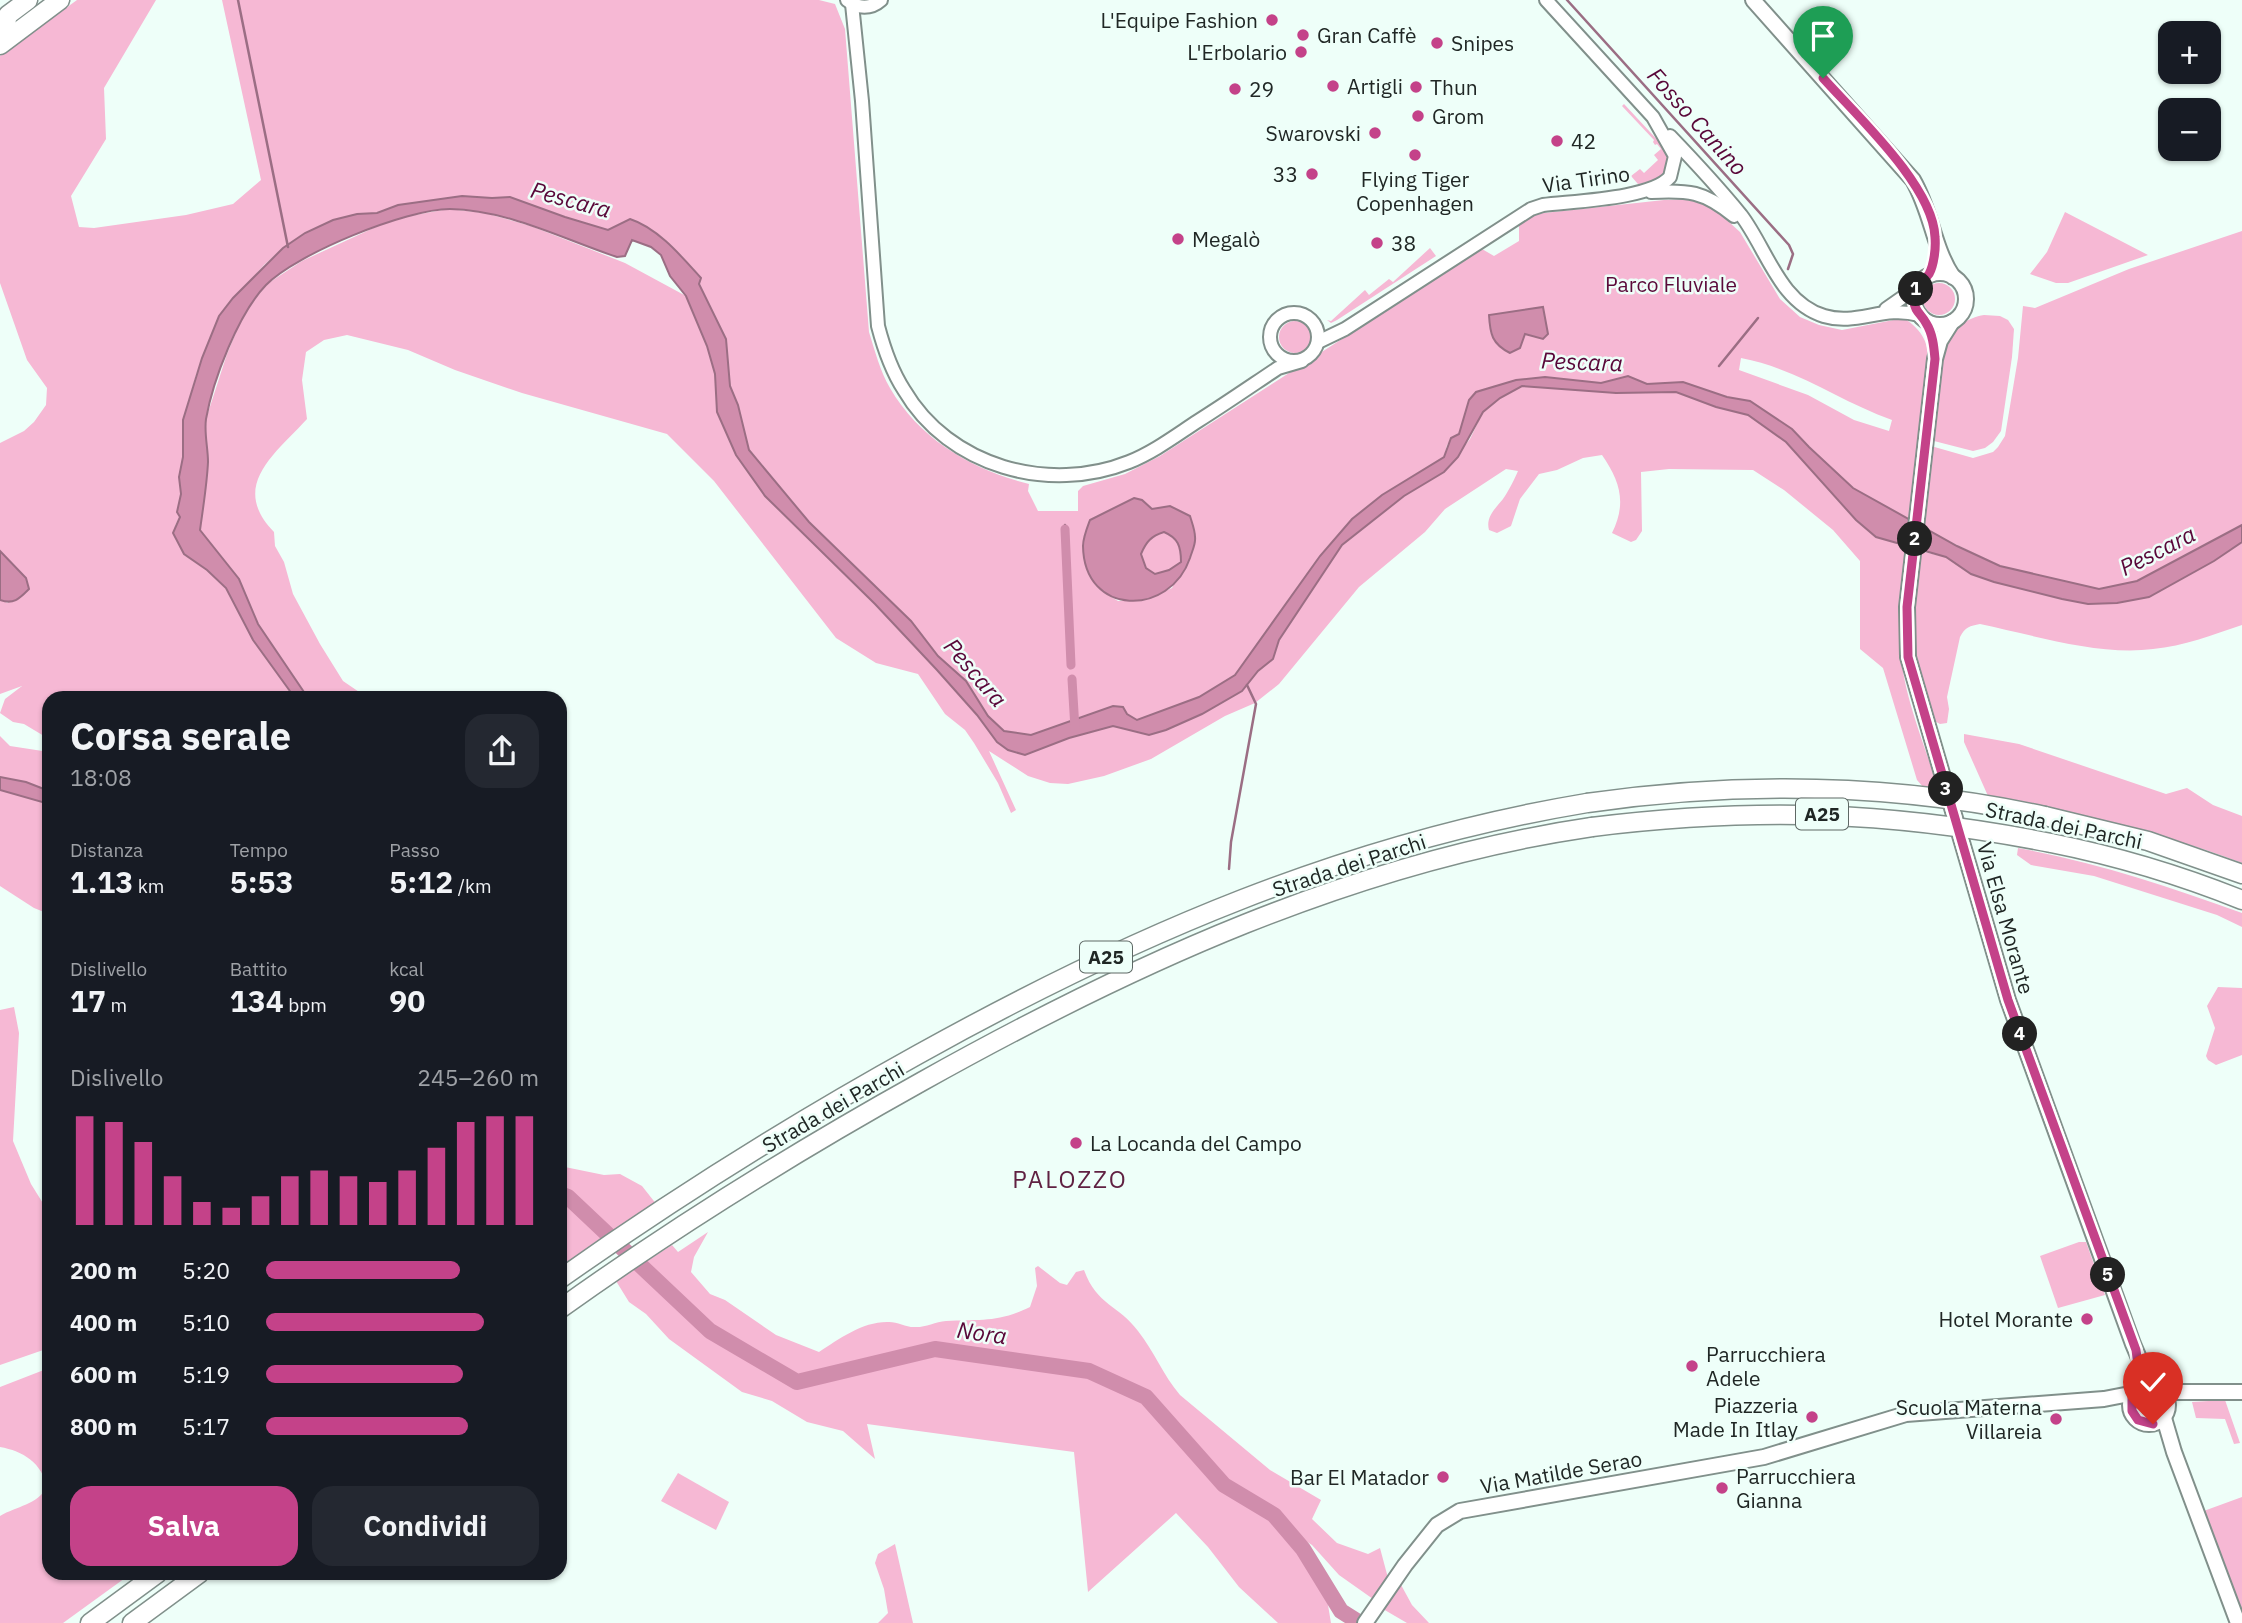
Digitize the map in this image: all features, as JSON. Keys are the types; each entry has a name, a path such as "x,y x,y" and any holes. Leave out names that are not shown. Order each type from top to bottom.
{"highway":[{"path":"3,29 8,15 28,0"},
{"path":"3,29 41,0"},
{"path":"0,45 60,0"},
{"name":"Strada dei Parchi","path":"567,1274 666,1206 813,1114 956,1033 1060,980 1154,935 1289,881 1400,844 1523,814 1587,803 1700,790 1816,788 1932,797 2008,808 2148,841 2242,874"},
{"name":"Strada dei Parchi","path":"567,1304 819,1139 979,1049 1085,995 1176,953 1297,904 1377,877 1497,844 1592,827 1705,815 1822,814 1938,823 2051,843 2121,859 2241,901"},
{"path":"90,1623 148,1580"},
{"path":"132,1623 190,1580"}],"main road":[{"path":"1753,0 1902,166 1926,204 1943,260 1964,288 1966,301 1963,311 1952,322 1941,326 1922,318 1914,304 1916,288 1928,275 1935,250 1935,235"},
{"path":"1928,275 1941,273 1953,276"},
{"name":"Via Elsa Morante","path":"1922,318 1932,340 1935,359"},
{"name":"Via Elsa Morante","path":"1952,322 1940,341 1935,359 1907,607 1907,645 1918,696 2008,1000 2147,1377 2148,1390 2168,1401 2161,1417"},
{"path":"2132,1411 2131,1405 2148,1390"},
{"name":"Via Matilde Serao","path":"1365,1623 1405,1565 1437,1525 1460,1511 1765,1457 1906,1414 2104,1399 2148,1390 2242,1392"},
{"path":"2200,1393 2161,1417 2163,1435 2174,1452 2238,1623"},
{"name":"Via Matilde Serao","path":"2104,1399 2132,1411 2138,1420 2161,1417"}],"street":[{"path":"881,0 865,8 850,2 862,101 878,326 886,355 904,392 927,422 956,445 995,466 1027,474 1056,476 1096,473 1155,450 1278,368 1302,361 1312,354 1318,342 1315,326 1304,315 1291,313 1275,322 1270,336 1274,351 1286,361 1302,361"},
{"name":"Via Tirino","path":"1318,342 1345,329 1531,209 1543,205 1640,193 1668,180 1675,163 1673,149 1653,117 1546,0"},
{"path":"1653,117 1741,215 1787,289 1806,307 1819,314 1843,319 1898,310 1922,318"},
{"path":"1640,193 1686,191 1704,195 1753,232"},
{"path":"1872,313 1890,307 1916,288"}],"green space":[{"name":"Parco Fluviale","path":"77,0 156,0 104,88 106,139 71,196 79,227 94,228 186,215 233,204 261,180 222,0 819,0 835,4 845,29 869,332 881,368 902,406 932,438 968,461 1029,484 1028,491 1038,511 1078,511 1078,491 1083,486 1125,474 1160,456 1482,249 1494,256 1519,241 1519,225 1535,214 1694,199 1717,211 1740,232 1780,299 1800,317 1842,330 1904,318 1916,328 1926,344 1929,366 1910,520 1853,488 1792,429 1750,401 1727,397 1683,382 1647,384 1628,376 1601,383 1545,377 1516,380 1476,392 1469,400 1459,434 1447,445 1444,457 1382,495 1352,519 1320,556 1235,675 1199,697 1137,720 1113,706 1031,735 1004,731 988,716 980,702 938,656 911,621 809,522 749,450 738,405 730,386 726,339 699,284 701,278 660,236 630,219 608,230 510,197 462,196 398,205 377,213 357,214 333,220 305,233 264,265 219,316 196,375 183,420 183,457 179,477 181,494 177,512 180,516 175,526 184,554 226,588 253,640 290,691 42,691 42,735 0,713 5,699 22,686 0,694 0,600 8,603 26,578 0,551 0,443 24,431 34,422 46,405 47,388 27,360 0,283 0,56","holes":["1489,315 1548,334 1543,339 1525,334 1519,348","1741,358 1800,377 1892,420 1889,431 1854,420 1808,395 1739,370","1142,500 1152,509 1170,506 1196,540 1172,588 1145,600 1118,601 1103,592 1094,581"]},
{"path":"1624,104 1668,154 1667,170 1653,182 1638,184 1631,176 1640,169 1644,173 1658,160 1654,155 1661,149 1622,106"},
{"path":"448,209 485,213 531,226 625,263 686,296 707,346 715,374 717,412 736,455 765,496 875,604 977,715 997,742 1008,750 1025,755 1069,738 1113,726 1150,735 1202,714 1242,691 1258,671 1273,659 1279,640 1342,545 1404,496 1444,472 1470,439 1483,412 1500,398 1522,386 1616,393 1676,392 1716,407 1748,415 1786,442 1856,520 1876,537 1907,547 1900,607 1902,662 1915,718 1939,790 1924,788 1917,780 1883,668 1860,649 1860,561 1833,530 1784,490 1753,470 1669,469 1641,472 1642,531 1636,540 1631,542 1612,533 1619,512 1619,492 1602,455 1583,458 1557,470 1539,474 1520,499 1511,526 1497,533 1489,530 1489,520 1518,471 1506,469 1445,509 1425,532 1359,587 1279,684 1255,703 1225,716 1151,759 1104,776 1068,784 1050,783 1028,776 989,751 1016,810 1011,813 998,783 974,743 965,730 945,714 918,674 876,663 836,638 714,481 667,434 522,393 455,370 408,350 347,335 324,340 306,352 302,380 307,419 271,458 256,485 256,500 261,515 274,532 275,546 284,562 293,594 343,681 358,691 303,691 258,624 239,579 200,530 208,461 205,422 227,354 245,311 267,284 302,261 393,219"},
{"path":"2065,212 2148,255 2068,283 2056,283 2030,274 2047,252"},
{"path":"2242,231 2242,525 2137,581 2099,589 2000,566 1922,528 1931,446 1973,458 1993,452 2005,436 2018,358 2023,306 2035,308 2129,269"},
{"path":"1430,248 1436,256 1337,320 1331,323 1327,320 1331,321 1365,290 1369,295 1389,279 1393,282"},
{"path":"1939,283 1950,288 1955,299 1950,310 1939,315 1928,310 1923,299 1928,288"},
{"path":"1984,315 2000,316 2008,320 2014,329 2012,357 2001,431 1985,448 1973,451 1934,441 1943,344 1961,325"},
{"path":"1295,321 1306,326 1311,337 1306,348 1295,353 1284,348 1279,337 1284,326"},
{"path":"1164,532 1178,544 1181,562 1169,570 1155,574 1146,568 1141,554 1149,540"},
{"path":"2242,542 2242,625 2176,645 2153,649 2111,650 2044,639 1980,624 1973,625 1960,637 1947,697 1947,723 1940,724 1929,718 1913,656 1911,631 1919,551 1946,557 1971,574 1994,582 2088,604 2117,603 2149,596 2214,561"},
{"path":"1964,734 2019,744 2166,794 2187,788 2213,805 2242,816 2242,863 2150,833 1988,796 1964,742"},
{"path":"0,736 10,746 42,751 42,788 0,777"},
{"path":"0,790 42,802 42,911 0,886"},
{"path":"2018,848 2103,868 2214,903 2242,913 2242,927 2217,915 2094,876 2031,865 2017,855"},
{"path":"2218,987 2242,988 2242,1055 2216,1065 2206,1056 2215,1028 2207,1006"},
{"path":"14,1007 19,1033 13,1141 31,1184 42,1202 42,1350 0,1365 0,1010"},
{"path":"567,1167 604,1175 620,1174 642,1186 657,1205 612,1234 572,1194 567,1192"},
{"path":"567,1201 606,1238 567,1263"},
{"path":"708,1232 694,1257 691,1272 710,1294 725,1300 776,1335 819,1352 851,1332 878,1323 890,1322 918,1327 946,1321 1008,1316 1030,1307 1037,1286 1035,1268 1038,1266 1060,1283 1067,1285 1076,1272 1084,1270 1095,1291 1138,1331 1180,1395 1270,1470 1321,1500 1312,1519 1337,1543 1368,1554 1380,1548 1388,1578 1373,1599 1339,1575 1312,1545 1298,1536 1277,1514 1226,1483 1147,1394 1089,1368 936,1346 796,1380 712,1330 642,1264 672,1245 678,1252"},
{"path":"2086,1242 2105,1295 2058,1308 2040,1256"},
{"path":"638,1267 708,1334 799,1387 936,1352 1090,1375 1147,1402 1224,1491 1272,1519 1297,1549 1327,1599 1331,1623 1278,1623 1239,1587 1208,1547 1176,1513 1088,1592 1074,1452 867,1424 875,1459 843,1431 807,1422 772,1401 742,1392 669,1339 646,1314 629,1302 616,1281"},
{"path":"42,1371 42,1474 24,1455 0,1447 0,1387"},
{"path":"2225,1400 2240,1443 2234,1444 2225,1419 2196,1418 2192,1402"},
{"path":"678,1473 729,1502 716,1530 661,1501"},
{"path":"42,1494 42,1580 122,1580 63,1623 0,1623 0,1516"},
{"path":"2242,1497 2242,1612 2236,1596 2233,1596 2201,1512"},
{"path":"895,1544 913,1623 878,1623 888,1613 884,1589 875,1563 878,1554"},
{"path":"1400,1583 1412,1605 1429,1623 1407,1623 1383,1609"}],"shaded area":[{"name":"Pescara","path":"462,196 510,197 608,230 630,219 660,236 701,278 699,284 726,339 730,386 738,405 749,450 809,522 911,621 938,656 966,681 988,716 1004,731 1031,735 1113,706 1123,707 1127,714 1137,720 1199,697 1235,675 1320,556 1352,519 1382,495 1444,457 1451,438 1459,434 1469,400 1476,392 1516,380 1545,377 1601,383 1628,376 1647,384 1683,382 1727,397 1750,401 1792,429 1853,488 1957,546 2000,566 2099,589 2137,581 2242,525 2242,542 2214,561 2149,597 2117,603 2088,604 2062,599 1994,582 1971,574 1946,557 1876,537 1856,520 1786,442 1748,415 1716,407 1676,392 1616,393 1522,386 1500,398 1483,412 1458,457 1444,472 1404,496 1342,545 1279,640 1273,659 1258,671 1242,691 1202,714 1166,730 1149,735 1113,726 1069,738 1025,755 1008,750 997,742 977,715 875,604 765,496 736,455 717,412 715,374 707,346 686,296 670,276 661,255 651,247 632,240 625,256 617,257 514,220 493,214 450,209 407,217 353,235 301,260 281,273 266,285 246,313 228,348 214,386 206,419 208,462 200,530 239,579 258,624 303,691 290,691 253,640 226,588 184,554 173,533 180,517 177,512 181,494 179,477 183,457 183,420 202,358 219,316 233,298 283,248 305,233 333,220 357,214 377,213 398,205"},
{"path":"1543,307 1548,334 1543,339 1525,334 1520,348 1510,353 1496,342 1491,333 1489,315"},
{"path":"1134,498 1142,500 1152,509 1170,506 1190,516 1195,540 1190,558 1180,577 1165,591 1148,599 1129,601 1112,597 1097,586 1087,569 1083,543 1090,520","holes":["1164,532 1178,543 1181,562 1169,570 1155,574 1146,568 1141,554 1152,538"]},
{"path":"0,551 26,578 29,589 13,601 0,600"},
{"path":"0,777 26,782 42,788 42,802 0,790"}],"waterway":[{"path":"238,0 288,247"},
{"name":"Fosso Canino","path":"1567,0 1789,245 1793,254 1788,269"},
{"name":"Fosso Canino","path":"1719,366 1758,318"},
{"path":"1065,525 1070,668"},
{"path":"1065,529 1071,665"},
{"path":"1072,679 1075,729"},
{"path":"1070,680 1072,722"},
{"path":"1229,869 1231,842 1256,704 1247,685"},
{"name":"Nora","path":"567,1197 710,1331 797,1382 935,1349 1089,1371 1146,1397 1224,1485 1274,1515 1303,1549 1341,1611 1360,1623"}],"place":[{"name":"L'Equipe Fashion","path":"1272,20"},
{"name":"Gran Caffè","path":"1303,35"},
{"name":"Snipes","path":"1437,43"},
{"name":"L'Erbolario","path":"1301,52"},
{"name":"Artigli","path":"1333,86"},
{"name":"Thun","path":"1416,87"},
{"name":"29","path":"1235,89"},
{"name":"Grom","path":"1418,116"},
{"name":"Swarovski","path":"1375,133"},
{"name":"42","path":"1557,141"},
{"name":"Flying Tiger Copenhagen","path":"1415,155"},
{"name":"33","path":"1312,174"},
{"name":"Megalò","path":"1178,239"},
{"name":"38","path":"1377,243"},
{"name":"La Locanda del Campo","path":"1076,1143"},
{"name":"Hotel Morante","path":"2087,1319"},
{"name":"Parrucchiera Adele","path":"1692,1366"},
{"name":"Piazzeria Made In Itlay","path":"1812,1417"},
{"name":"Scuola Materna Villareia","path":"2056,1419"},
{"name":"Bar El Matador","path":"1443,1477"},
{"name":"Parrucchiera Gianna","path":"1722,1488"}],"district":[{"name":"PALOZZO","path":"1070,1179"}],"route":[{"path":"1823,78 1913,180 1926,204 1935,235 1931,268 1914,293 1916,309 1926,321 1930,332 1935,359 1907,607 1908,657 2008,1000 2136,1350 2141,1388 2132,1398 2132,1411 2142,1423 2153,1424"}]}
